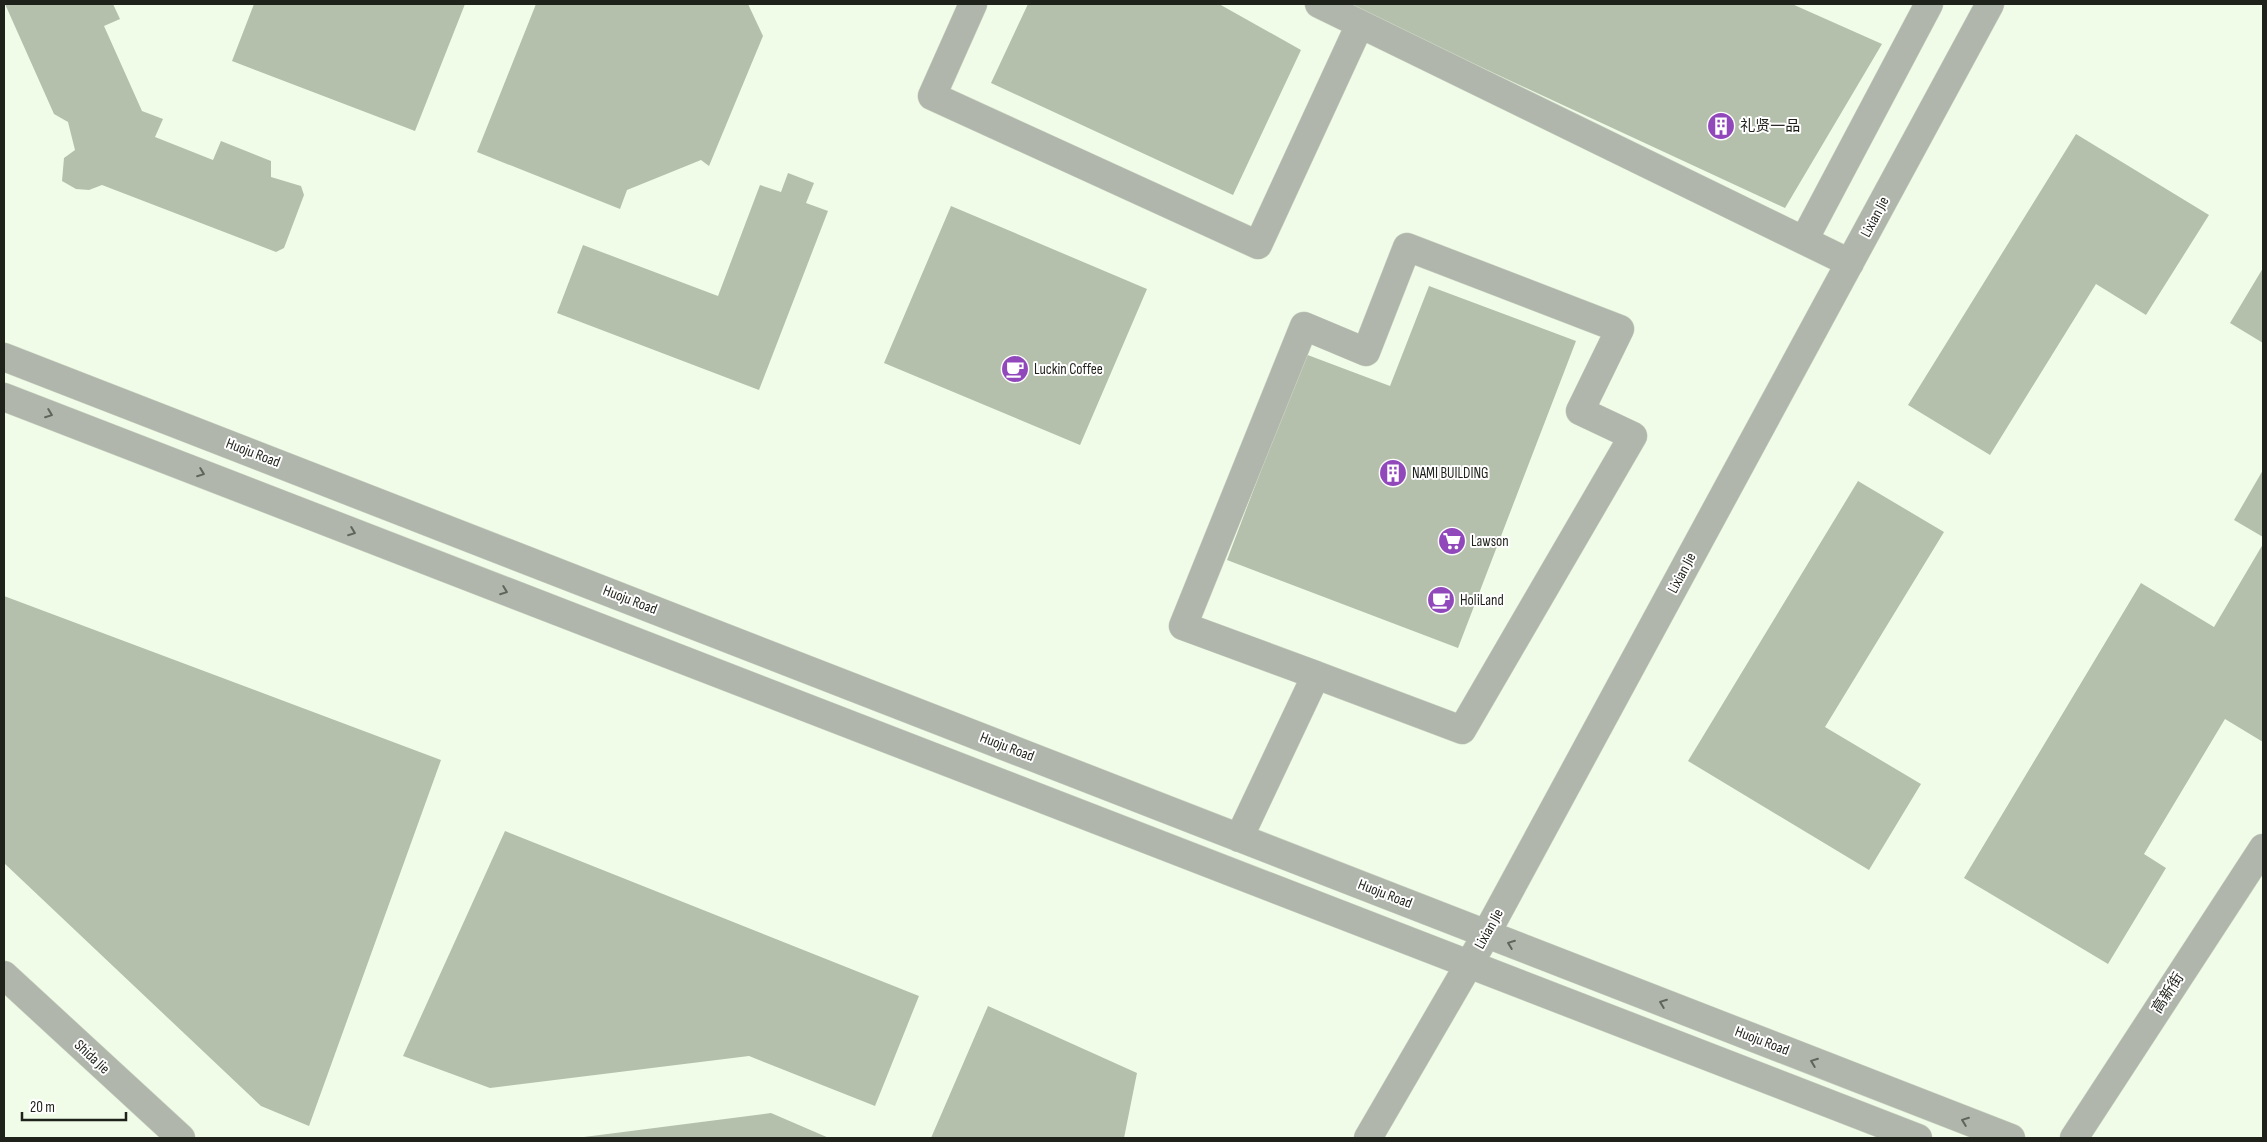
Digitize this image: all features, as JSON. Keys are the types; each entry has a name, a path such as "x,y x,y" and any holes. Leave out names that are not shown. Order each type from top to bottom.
{"street":[{"path":"973,4 932,96 1258,245 1360,24"},
{"path":"1319,4 1850,262"},
{"path":"1804,240 1929,4"},
{"name":"Lixian Jie","path":"1368,1138 1469,965 1990,4"},
{"path":"1407,247 1620,329 1580,411 1634,436 1462,730 1316,676 1183,626 1304,326 1366,352 1407,247"},
{"name":"Huoju Road","path":"4,357 2011,1138"},
{"path":"4,397 1918,1138"},
{"path":"1239,838 1316,676"},
{"name":"高新街","path":"2074,1138 2263,848"},
{"name":"Shida Jie","path":"4,975 181,1138"}],"building":[{"path":"5,4 113,4 120,19 104,26 142,111 163,119 155,137 213,160 221,141 271,161 271,177 301,186 304,195 284,248 276,252 102,185 89,190 76,189 62,181 64,158 75,150 68,122 54,114"},
{"path":"254,4 465,4 415,131 232,61"},
{"path":"536,4 748,4 763,36 709,166 701,160 627,190 620,209 477,152"},
{"path":"1028,4 1219,4 1301,50 1233,195 991,83"},
{"name":"礼贤一品","path":"1345,4 1792,4 1882,44 1785,208"},
{"path":"2076,134 2209,215 2146,315 2096,284 1990,455 1908,405"},
{"path":"788,173 814,183 806,203 828,211 759,390 557,313 583,245 718,296 760,185 781,192"},
{"path":"951,206 1147,289 1080,445 884,363"},
{"path":"2263,268 2263,343 2230,323"},
{"name":"NAMI BUILDING","path":"1429,286 1576,341 1458,648 1227,560 1305,354 1390,386"},
{"path":"2263,470 2263,537 2234,520"},
{"path":"1858,481 1944,532 1825,727 1921,784 1869,870 1688,761"},
{"path":"2263,544 2263,742 2225,719 2144,854 2166,868 2108,964 1964,878 2141,583 2214,627"},
{"path":"4,596 441,760 309,1126 261,1106 4,863"},
{"path":"505,831 919,996 875,1106 749,1056 490,1088 403,1056"},
{"path":"988,1006 1137,1073 1124,1138 931,1138"},
{"path":"771,1113 829,1138 584,1138 584,1137"}],"place":[{"name":"礼贤一品","path":"1721,126"},
{"name":"Luckin Coffee","path":"1015,369"},
{"name":"NAMI BUILDING","path":"1393,473"},
{"name":"Lawson","path":"1452,541"},
{"name":"HoliLand","path":"1441,600"}]}
